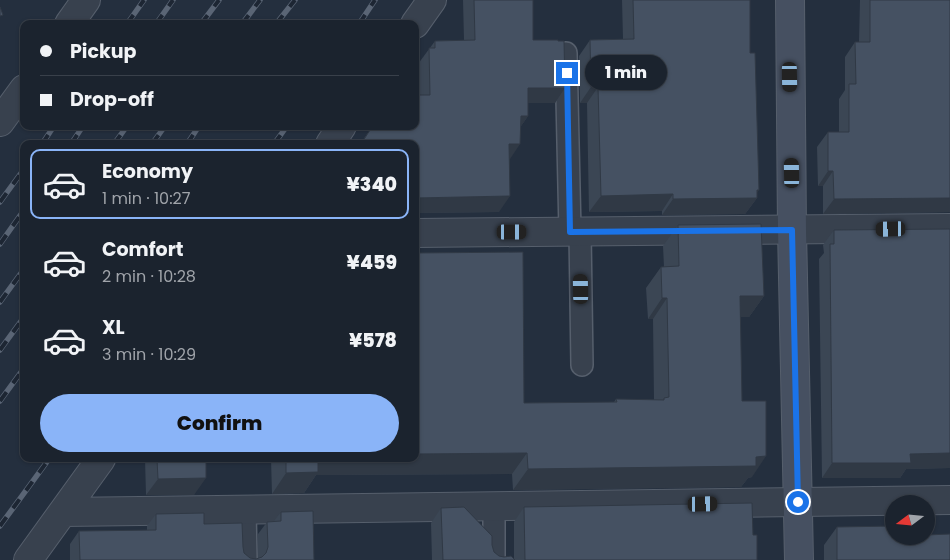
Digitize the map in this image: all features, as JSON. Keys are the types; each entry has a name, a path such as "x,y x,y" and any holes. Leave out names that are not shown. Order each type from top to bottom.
{"street":[{"path":"73,20 86,0"},
{"path":"418,20 432,0"},
{"path":"790,0 792,230 799,560"},
{"path":"0,122 20,94"},
{"path":"419,233 950,228"},
{"path":"28,560 100,462"},
{"path":"63,512 950,500"}],"lane":[{"path":"566,53 582,365"},
{"path":"494,506 494,560"},
{"path":"246,509 246,560"}],"building":[{"path":"474,0 533,0 533,40 564,41 565,88 528,88 528,116 521,116 520,144 509,144 510,196 419,198 419,140 364,140 370,130 419,130 419,95 430,95 429,48 435,48 435,41 475,40"},
{"path":"633,0 750,0 750,53 755,53 759,190 757,190 757,198 673,199 673,194 601,196 598,87 591,87 590,40 634,39"},
{"path":"870,0 950,0 950,198 834,199 833,171 828,171 828,132 849,132 849,84 856,84 855,42 870,42"},
{"path":"761,224 764,296 740,296 742,401 766,401 766,456 756,457 756,466 528,469 527,453 419,454 419,253 523,252 524,403 617,402 616,399 664,400 664,398 669,397 667,298 662,298 661,267 679,266 678,225"},
{"path":"950,229 950,453 910,454 911,463 832,463 830,244 834,244 834,230"},
{"path":"157,462 206,462 206,478 158,479"},
{"path":"286,462 318,462 318,472 286,473"},
{"path":"752,503 753,535 757,535 757,560 525,560 524,507"},
{"path":"464,507 492,536 494,552 499,556 511,556 515,560 443,560 441,508"},
{"path":"313,511 314,560 80,560 79,531 156,530 156,514 204,513 204,524 242,523 244,553 250,558 256,559 266,553 268,547 267,522 281,521 281,512"},
{"path":"885,526 885,545 935,545 935,535 950,534 950,560 837,560 837,527"}],"railway":[{"path":"130,20 144,0"},
{"path":"159,20 173,0"},
{"path":"204,20 219,0"},
{"path":"245,20 260,0"},
{"path":"279,20 295,0"},
{"path":"362,20 375,0"},
{"path":"45,140 51,130"},
{"path":"74,140 80,130"},
{"path":"117,140 124,130"},
{"path":"155,140 162,130"},
{"path":"190,140 196,130"},
{"path":"277,140 284,130"},
{"path":"0,202 20,174"},
{"path":"0,244 20,216"},
{"path":"0,302 20,274"},
{"path":"0,350 20,322"},
{"path":"0,401 20,374"},
{"path":"0,526 47,462"}],"route":[{"path":"567,73 570,232 792,230 798,502"}]}
